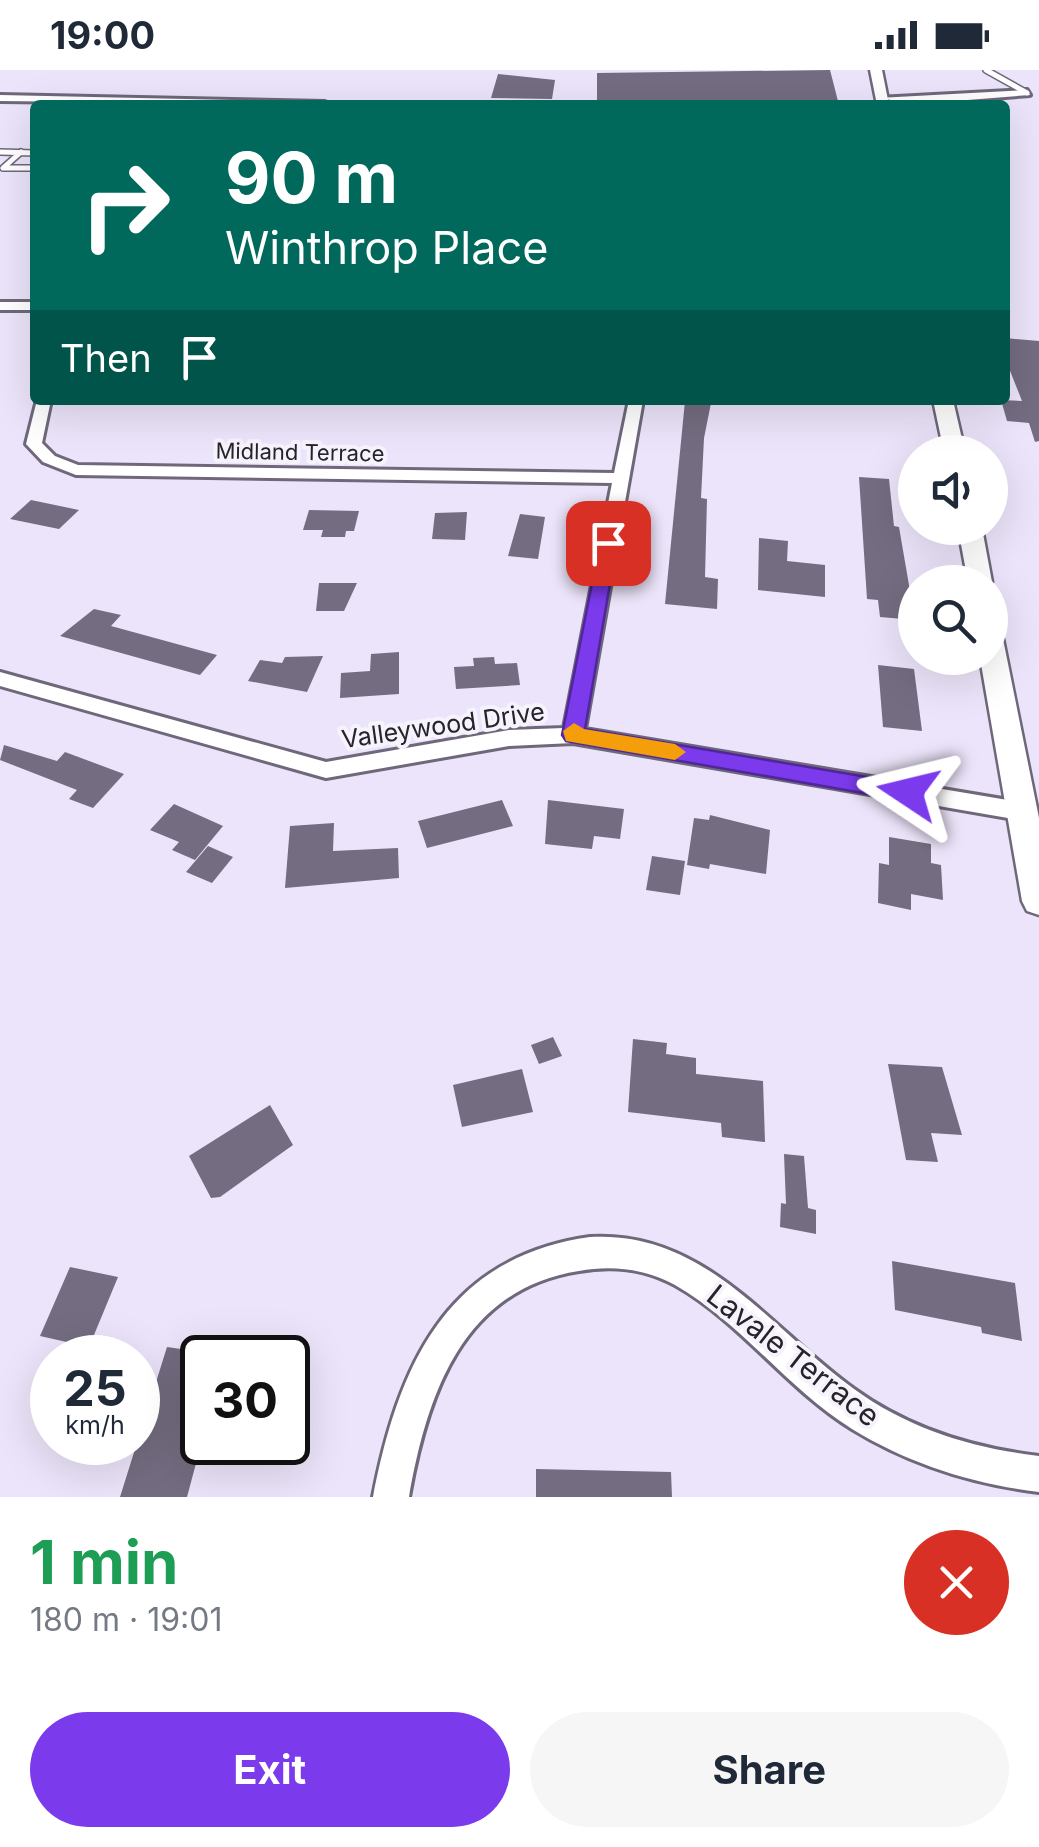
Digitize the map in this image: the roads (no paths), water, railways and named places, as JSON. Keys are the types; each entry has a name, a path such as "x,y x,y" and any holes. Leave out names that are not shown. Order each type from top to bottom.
{"main road":[{"path":"876,70 883,100"},
{"path":"944,405 951,435"},
{"path":"996,675 1039,901"}],"street":[{"path":"944,100 1027,93"},
{"path":"0,98 93,100"},
{"path":"0,306 30,306"},
{"name":"Midland Terrace","path":"43,405 34,444 49,459 76,470 620,478"},
{"path":"573,735 635,405"},
{"name":"Valleywood Drive","path":"0,679 326,770 509,738 573,735 1020,811"},
{"name":"Lavale Terrace","path":"391,1497 406,1418 442,1339 468,1308 499,1284 535,1266 576,1254 616,1252 655,1259 695,1280 738,1310 841,1401 897,1436 956,1459 1039,1474"}],"lane":[{"path":"986,70 1027,93"},
{"path":"0,152 30,153"},
{"path":"20,152 3,168 30,168"}]}
